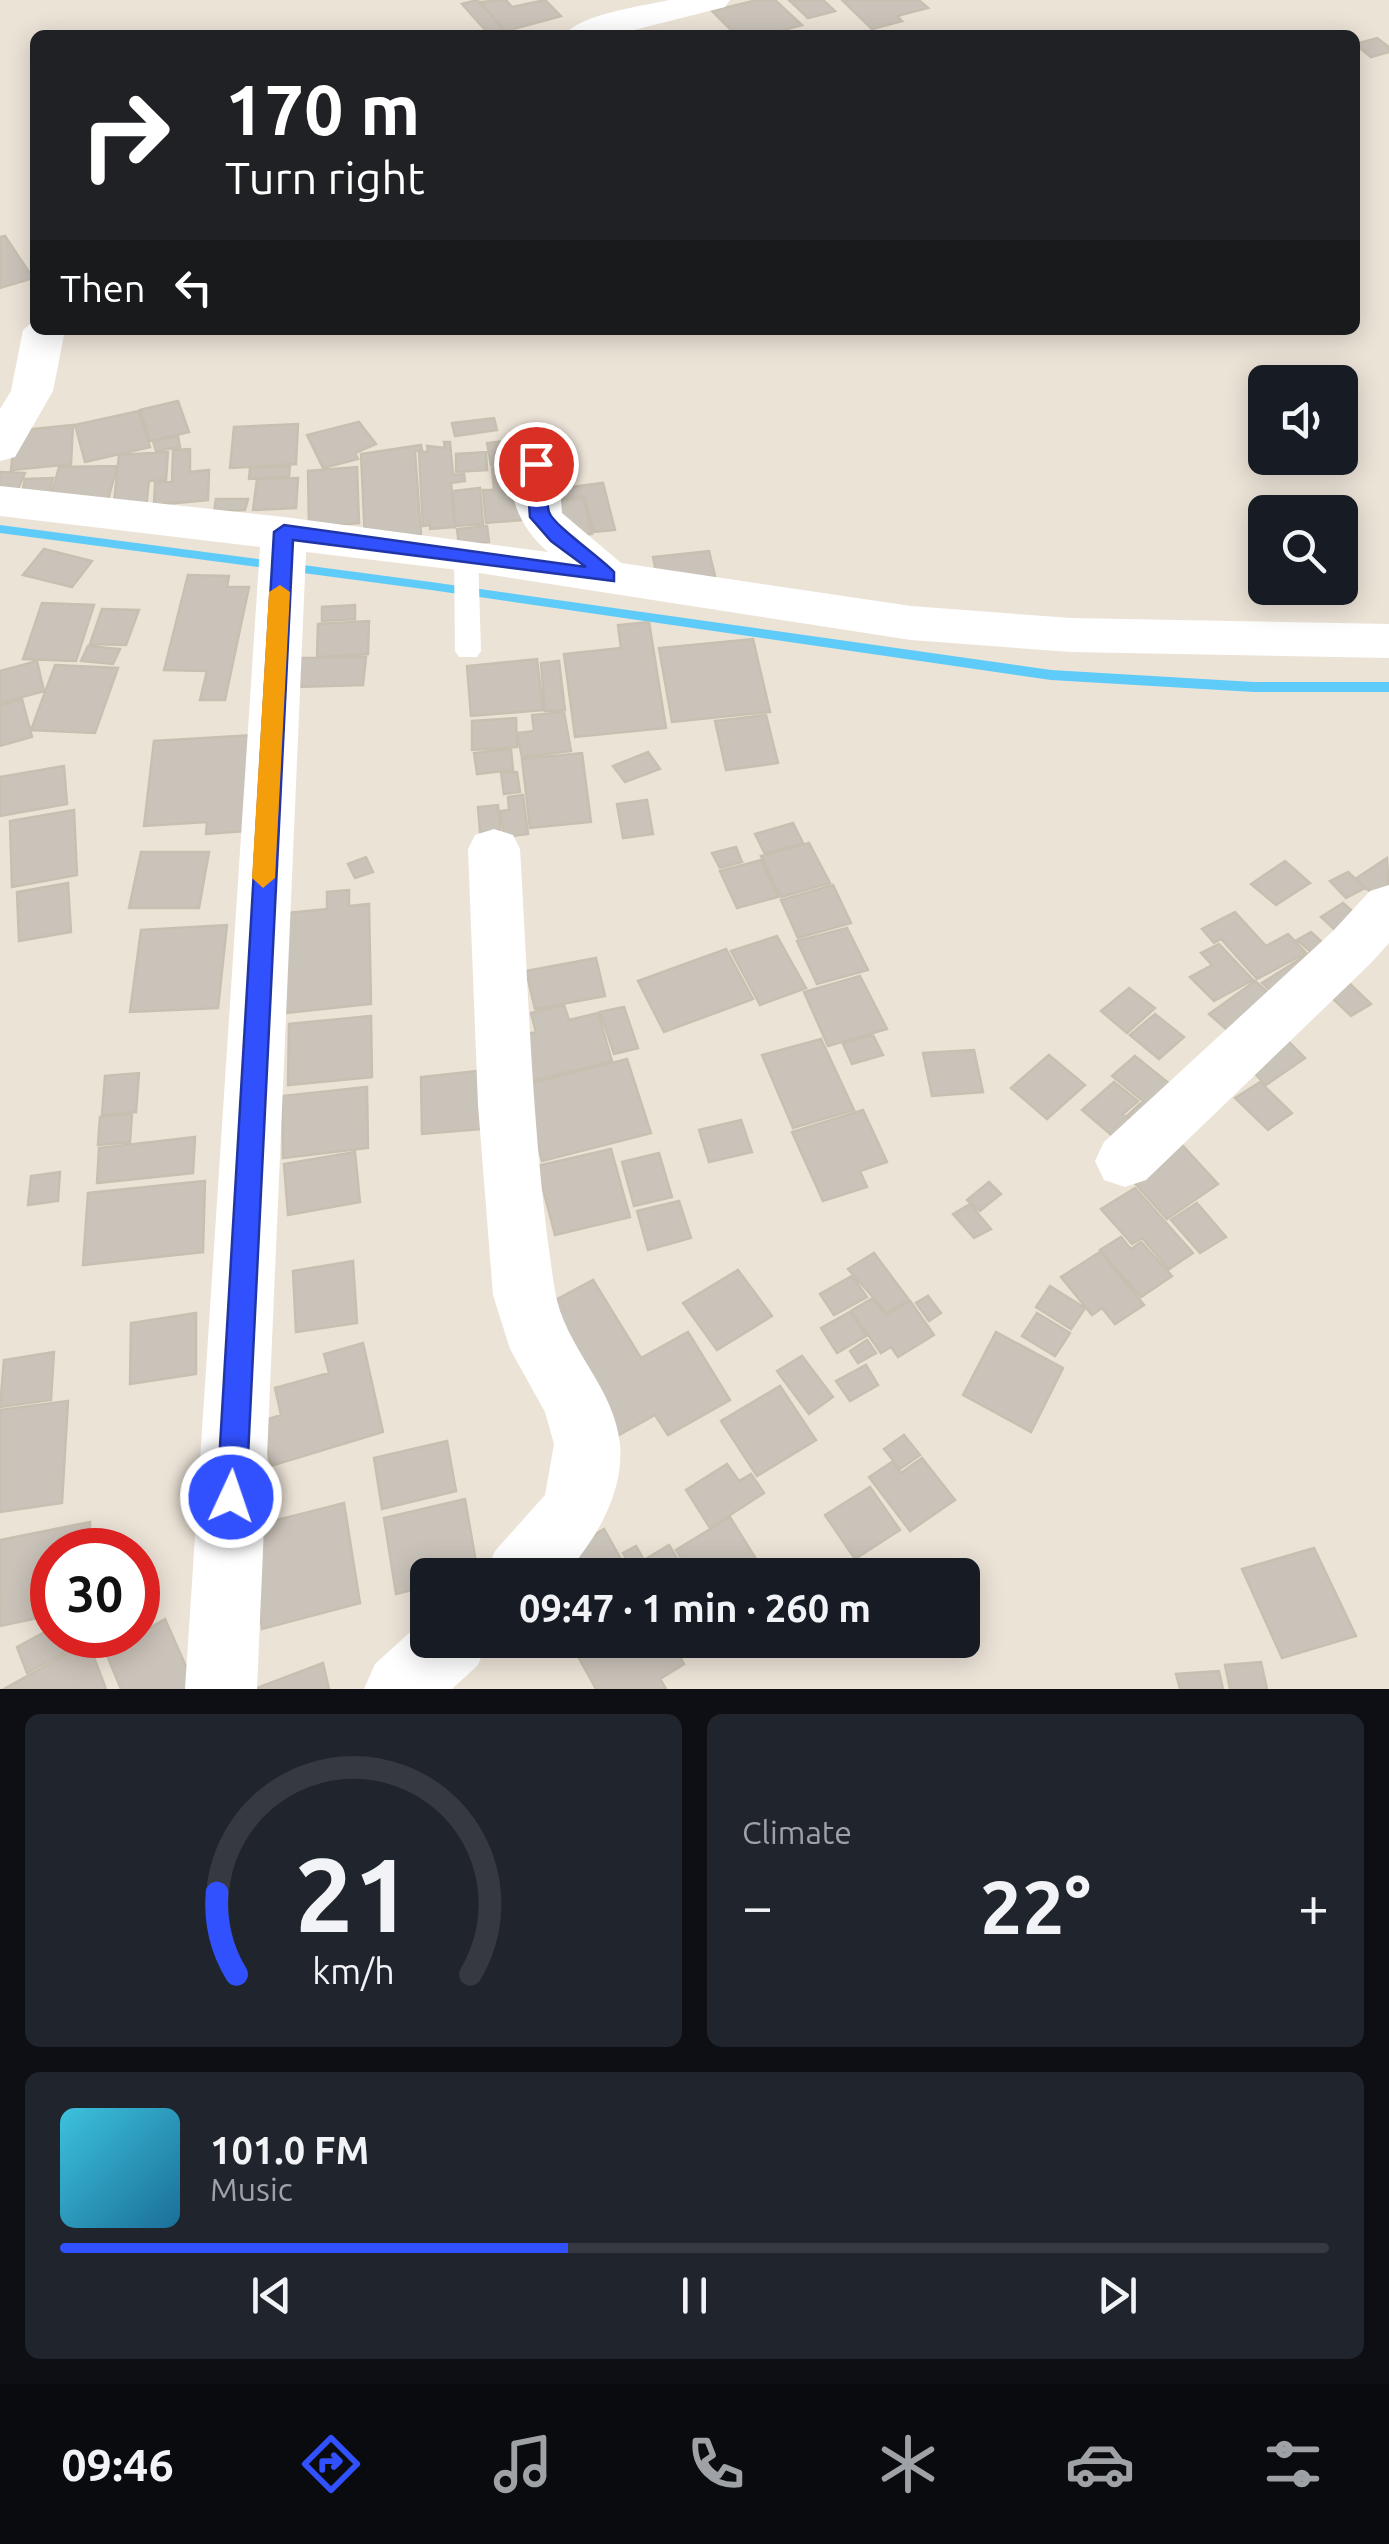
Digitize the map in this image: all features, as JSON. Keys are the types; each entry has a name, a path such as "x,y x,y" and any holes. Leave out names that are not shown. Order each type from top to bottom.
{"street":[{"path":"587,30 608,11 714,0"},
{"path":"0,447 32,391 43,335"},
{"path":"536,464 540,517 606,576"},
{"path":"0,501 466,555 946,626 1071,635 1389,641"},
{"path":"221,1689 284,532"},
{"path":"494,849 507,1106 524,1295 542,1349 574,1400 587,1444 583,1484 568,1519 535,1558"},
{"path":"1125,1161 1352,947 1389,906"},
{"path":"400,1689 434,1658"}],"lane":[{"path":"466,555 468,651"}],"building":[{"path":"477,0 503,29 485,30 462,4"},
{"path":"506,0 512,7 545,0 561,16 505,30 480,2"},
{"path":"757,0 775,0 802,25 783,30 731,30 712,11"},
{"path":"789,0 823,0 835,11 808,18"},
{"path":"842,0 919,0 928,8 897,16 902,21 872,29"},
{"path":"1377,38 1389,47 1389,52 1371,57 1360,48 1360,43"},
{"path":"5,236 30,279 0,288 0,237"},
{"path":"178,401 189,432 150,441 140,410"},
{"path":"139,411 150,447 85,462 75,425"},
{"path":"494,418 497,430 455,436 452,423"},
{"path":"359,422 376,444 355,453 358,459 323,468 307,435"},
{"path":"298,424 296,464 230,468 234,427"},
{"path":"73,425 71,464 11,470 15,431"},
{"path":"178,436 180,447 156,451 153,441"},
{"path":"513,440 517,462 491,465 487,443"},
{"path":"444,442 450,442 453,475 464,474 465,481 451,483 455,527 430,529 430,525 423,526 419,452 428,452 427,446 445,448"},
{"path":"421,445 422,450 415,451 421,534 365,539 361,454"},
{"path":"190,449 190,472 209,470 208,500 154,505 155,483 172,482 173,450"},
{"path":"168,452 166,480 149,481 146,508 113,511 119,455"},
{"path":"486,452 487,470 456,472 456,454"},
{"path":"527,465 533,519 486,523 483,490 494,490 492,468"},
{"path":"117,466 107,504 49,505 59,467"},
{"path":"290,466 289,476 249,479 250,468"},
{"path":"357,467 359,523 309,527 308,471"},
{"path":"0,472 25,473 14,498 0,498"},
{"path":"53,478 48,501 20,502 25,479"},
{"path":"298,478 296,508 253,510 257,479"},
{"path":"603,483 615,530 594,532 584,496 551,500 548,490"},
{"path":"480,488 483,524 455,526 453,491"},
{"path":"583,498 592,534 574,536 550,502"},
{"path":"216,499 248,499 245,510 214,511"},
{"path":"487,526 489,542 459,545 457,529"},
{"path":"44,549 92,561 72,587 23,575"},
{"path":"709,551 715,576 658,582 653,557"},
{"path":"188,575 229,576 227,587 249,587 225,700 200,700 207,671 164,670"},
{"path":"42,603 94,605 76,661 23,659"},
{"path":"355,605 355,619 322,621 322,607"},
{"path":"102,609 139,610 126,645 90,644"},
{"path":"369,621 368,654 317,657 318,624"},
{"path":"649,622 666,728 575,737 564,654 621,648 618,625"},
{"path":"753,639 770,712 672,722 659,648"},
{"path":"88,646 120,649 113,664 81,661"},
{"path":"366,657 363,685 297,687 300,658"},
{"path":"537,659 543,710 471,716 467,666"},
{"path":"37,661 44,691 0,703 0,671"},
{"path":"559,661 565,710 545,711 541,663"},
{"path":"55,665 118,668 95,733 31,730"},
{"path":"22,699 32,737 0,746 0,705"},
{"path":"564,712 571,751 522,757 517,733 534,731 532,715"},
{"path":"766,715 778,763 726,770 715,721"},
{"path":"516,718 517,747 472,750 472,721"},
{"path":"253,735 246,831 206,834 207,822 144,826 154,741"},
{"path":"511,749 513,770 477,774 474,753"},
{"path":"648,752 660,769 625,782 613,766"},
{"path":"582,753 591,822 530,828 522,759"},
{"path":"64,766 67,804 0,816 0,777"},
{"path":"517,772 520,792 504,794 501,773"},
{"path":"523,795 528,834 504,837 500,811 509,810 508,797"},
{"path":"647,800 653,834 623,838 617,804"},
{"path":"498,805 500,830 480,832 478,807"},
{"path":"74,810 77,875 12,887 10,821"},
{"path":"793,823 803,843 765,854 755,834"},
{"path":"809,843 830,883 781,897 761,856"},
{"path":"736,847 742,862 720,868 712,853"},
{"path":"141,852 209,852 199,908 129,908"},
{"path":"366,857 373,872 355,878 348,864"},
{"path":"1387,858 1389,893 1379,899 1355,879"},
{"path":"761,860 778,897 737,908 720,871"},
{"path":"1285,861 1310,883 1276,905 1251,884"},
{"path":"1348,872 1365,888 1346,898 1330,881"},
{"path":"68,883 71,932 19,941 17,892"},
{"path":"833,885 851,923 798,938 781,900"},
{"path":"349,890 349,906 369,904 371,1004 276,1014 278,914 327,909 327,892"},
{"path":"1343,903 1359,917 1336,931 1321,917"},
{"path":"1235,912 1266,946 1288,934 1306,953 1257,979 1221,939 1214,943 1202,929"},
{"path":"227,925 218,1008 130,1012 141,930"},
{"path":"847,928 868,970 817,984 797,941"},
{"path":"1311,932 1325,945 1270,990 1262,983 1311,952 1297,940"},
{"path":"777,936 806,988 760,1005 731,951"},
{"path":"1219,944 1253,980 1214,1001 1190,977 1212,965 1201,953"},
{"path":"726,949 753,999 664,1032 638,981"},
{"path":"596,958 605,996 535,1009 526,971"},
{"path":"860,976 887,1029 828,1046 804,992"},
{"path":"1255,981 1281,1004 1235,1037 1209,1014"},
{"path":"1349,983 1371,1004 1351,1016 1329,995"},
{"path":"1129,988 1155,1008 1127,1033 1101,1011"},
{"path":"564,1005 569,1020 598,1013 612,1061 526,1082 513,1037 536,1032 531,1013"},
{"path":"624,1007 638,1048 614,1054 600,1012"},
{"path":"1155,1014 1184,1037 1159,1059 1130,1035"},
{"path":"371,1016 372,1077 288,1085 289,1024"},
{"path":"1278,1031 1305,1058 1266,1085 1238,1056"},
{"path":"873,1035 883,1055 852,1064 843,1044"},
{"path":"821,1039 854,1110 793,1128 762,1055"},
{"path":"974,1050 983,1092 932,1096 923,1053"},
{"path":"1049,1055 1085,1085 1047,1119 1011,1088"},
{"path":"1135,1056 1186,1097 1147,1132 1127,1116 1143,1101 1112,1076"},
{"path":"627,1059 651,1133 542,1161 521,1086"},
{"path":"478,1071 481,1129 422,1134 421,1077"},
{"path":"139,1073 136,1112 102,1115 105,1076"},
{"path":"1114,1082 1138,1101 1123,1114 1146,1134 1128,1149 1082,1110"},
{"path":"1260,1082 1292,1113 1268,1130 1235,1098"},
{"path":"367,1087 368,1148 283,1158 282,1096"},
{"path":"863,1110 887,1162 860,1171 867,1187 823,1201 792,1132"},
{"path":"132,1114 130,1142 98,1145 100,1117"},
{"path":"741,1120 752,1152 709,1162 699,1130"},
{"path":"1173,1135 1218,1184 1167,1219 1122,1169"},
{"path":"195,1137 193,1173 97,1183 99,1148"},
{"path":"611,1149 630,1217 555,1235 537,1166"},
{"path":"355,1152 360,1202 288,1215 284,1164"},
{"path":"659,1153 672,1197 634,1206 622,1162"},
{"path":"60,1172 58,1201 28,1205 31,1176"},
{"path":"205,1181 203,1252 83,1265 88,1193"},
{"path":"989,1182 1001,1194 980,1211 967,1200"},
{"path":"1135,1188 1193,1253 1169,1269 1142,1238 1132,1244 1101,1209"},
{"path":"679,1201 691,1238 648,1250 637,1211"},
{"path":"1197,1203 1226,1237 1200,1253 1171,1220"},
{"path":"970,1204 991,1229 974,1238 953,1214"},
{"path":"1121,1237 1131,1249 1141,1242 1172,1276 1141,1297 1100,1250"},
{"path":"1100,1252 1144,1305 1115,1324 1102,1308 1092,1315 1061,1277"},
{"path":"874,1253 909,1300 887,1313 848,1269"},
{"path":"353,1261 357,1323 296,1332 293,1271"},
{"path":"738,1270 772,1316 717,1350 683,1303"},
{"path":"852,1276 867,1297 834,1315 820,1294"},
{"path":"593,1280 641,1358 688,1332 730,1400 668,1435 655,1415 610,1440 546,1305"},
{"path":"1050,1286 1085,1308 1071,1329 1036,1307"},
{"path":"928,1296 941,1313 929,1321 916,1303"},
{"path":"873,1298 885,1315 910,1301 934,1335 898,1357 891,1347 881,1353 851,1311"},
{"path":"850,1312 866,1336 837,1353 821,1328"},
{"path":"196,1313 196,1374 130,1384 131,1323"},
{"path":"1037,1313 1070,1333 1055,1356 1022,1336"},
{"path":"996,1332 1063,1368 1031,1432 963,1395"},
{"path":"867,1340 876,1353 858,1363 850,1351"},
{"path":"363,1343 383,1432 271,1466 262,1421 281,1415 275,1388 329,1373 324,1354"},
{"path":"54,1352 51,1400 0,1407 4,1360"},
{"path":"802,1356 833,1397 809,1414 777,1371"},
{"path":"866,1365 878,1385 850,1401 836,1381"},
{"path":"780,1386 816,1440 757,1476 721,1421"},
{"path":"68,1401 62,1503 0,1512 0,1410"},
{"path":"904,1435 920,1455 900,1469 884,1449"},
{"path":"447,1441 456,1491 382,1509 374,1458"},
{"path":"922,1458 955,1500 910,1531 869,1477 892,1462 901,1473"},
{"path":"727,1464 739,1481 751,1474 764,1493 710,1528 686,1490"},
{"path":"870,1487 900,1530 854,1558 825,1515"},
{"path":"465,1499 475,1558 410,1558 410,1590 396,1594 384,1518"},
{"path":"344,1503 360,1603 262,1629 249,1527"},
{"path":"730,1517 755,1558 681,1558 676,1550"},
{"path":"90,1522 90,1528 60,1528"},
{"path":"604,1529 620,1558 557,1558"},
{"path":"30,1534 30,1620 0,1626 0,1540"},
{"path":"669,1545 677,1558 647,1558"},
{"path":"636,1546 643,1558 626,1558 623,1553"},
{"path":"1314,1548 1356,1636 1282,1658 1242,1569"},
{"path":"165,1619 196,1689 121,1689 108,1658 160,1658 160,1622"},
{"path":"30,1640 30,1658 54,1658 27,1673 17,1647"},
{"path":"59,1658 94,1658 106,1689 4,1689"},
{"path":"579,1658 680,1658 684,1664 660,1679 666,1689 596,1689"},
{"path":"1261,1662 1267,1689 1230,1689 1225,1665"},
{"path":"323,1663 329,1689 254,1689"},
{"path":"1219,1671 1223,1689 1180,1689 1176,1674"}],"waterway":[{"path":"0,529 1051,675 1254,687 1389,687"}],"slow traffic":[{"path":"263,878 280,592"}],"route":[{"path":"231,1497 284,532 606,576 540,517 536,464"}]}
